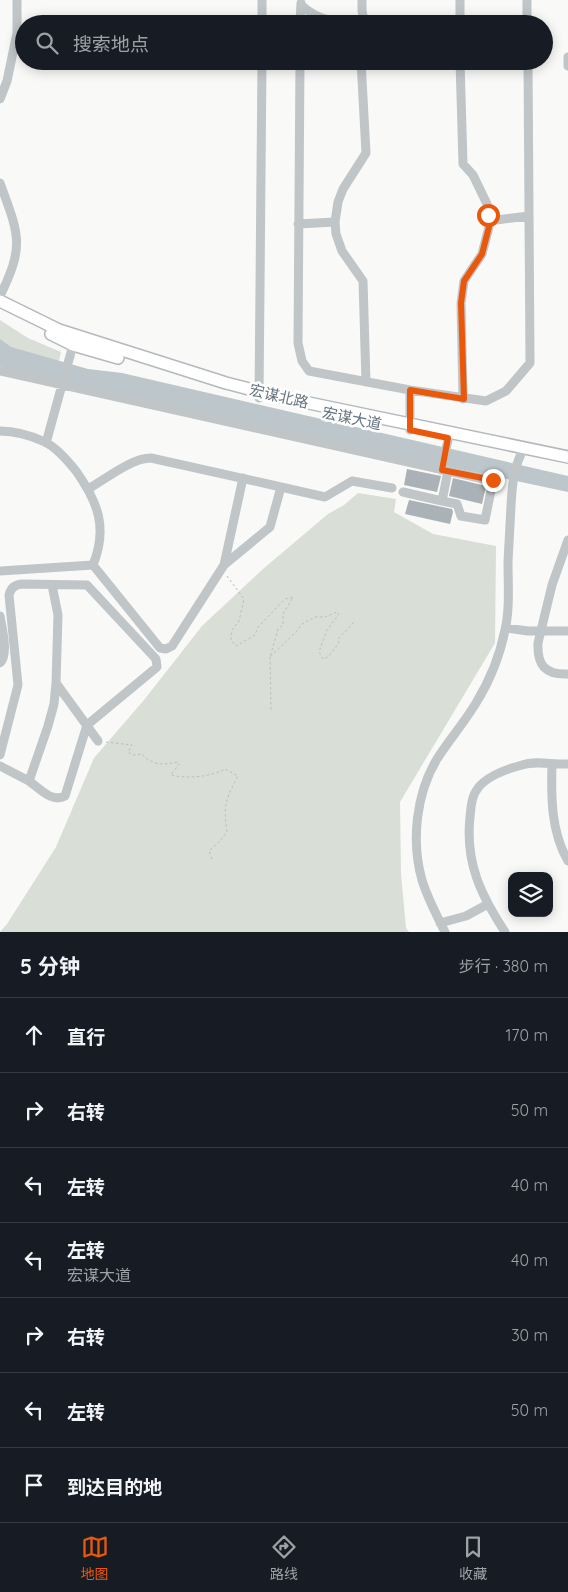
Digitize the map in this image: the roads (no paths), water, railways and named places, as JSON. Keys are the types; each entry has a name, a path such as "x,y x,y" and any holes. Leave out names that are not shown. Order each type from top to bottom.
{"main road":[{"name":"宏谋北路","path":"0,301 59,330 259,395"},
{"name":"宏谋大道","path":"0,309 73,345 259,395 449,435 519,459 568,464"},
{"path":"449,435 568,457"}],"street":[{"path":"17,0 17,15"},
{"path":"262,0 262,15"},
{"path":"362,0 363,15"},
{"path":"460,0 460,15"},
{"path":"527,0 527,15"},
{"path":"300,2 309,13 314,15"},
{"path":"300,2 300,15"},
{"path":"0,99 15,56"},
{"path":"568,57 568,66"},
{"path":"259,395 262,70"},
{"path":"300,70 298,343 302,361 309,371 410,390 486,401 506,391 530,363 528,70"},
{"path":"361,70 366,153 343,189 338,202 335,222 336,234 342,251 363,281 366,382"},
{"path":"460,70 463,164 473,176 487,204 489,227 482,254 464,281 461,303 464,399"},
{"path":"0,183 16,228 18,243 14,264 0,296"},
{"path":"488,221 529,216"},
{"path":"298,224 335,222"},
{"path":"46,443 73,345"},
{"path":"0,371 493,480 485,520 461,516 457,504 403,492"},
{"path":"410,390 410,427"},
{"path":"0,431 25,435 46,443 66,458 88,489 96,506 100,540 93,565"},
{"path":"442,501 449,435"},
{"path":"88,489 133,462 147,458 160,459 325,496 352,481 392,488"},
{"path":"445,932 422,880 417,846 419,808 429,773 475,704 502,643 506,628 513,482 519,459"},
{"path":"223,567 244,478"},
{"path":"93,565 160,648 164,649 172,646 223,567 270,527 280,487"},
{"path":"568,540 552,585 540,631 538,650 540,663 544,668 551,672 568,674"},
{"path":"0,571 93,565"},
{"path":"0,755 18,685 9,595 12,588 16,585 87,585 158,661 156,668 87,725 65,796 52,798 29,781 0,766"},
{"path":"29,781 48,726 56,683 58,615 52,585"},
{"path":"0,616 5,654 0,663"},
{"path":"506,628 568,631"},
{"path":"56,683 98,741"},
{"path":"505,932 478,883 470,853 469,825 471,806 476,791 487,780 520,765 533,763 568,764"},
{"path":"552,764 554,822 557,835 568,861"},
{"path":"440,923 466,916 488,904"}]}
